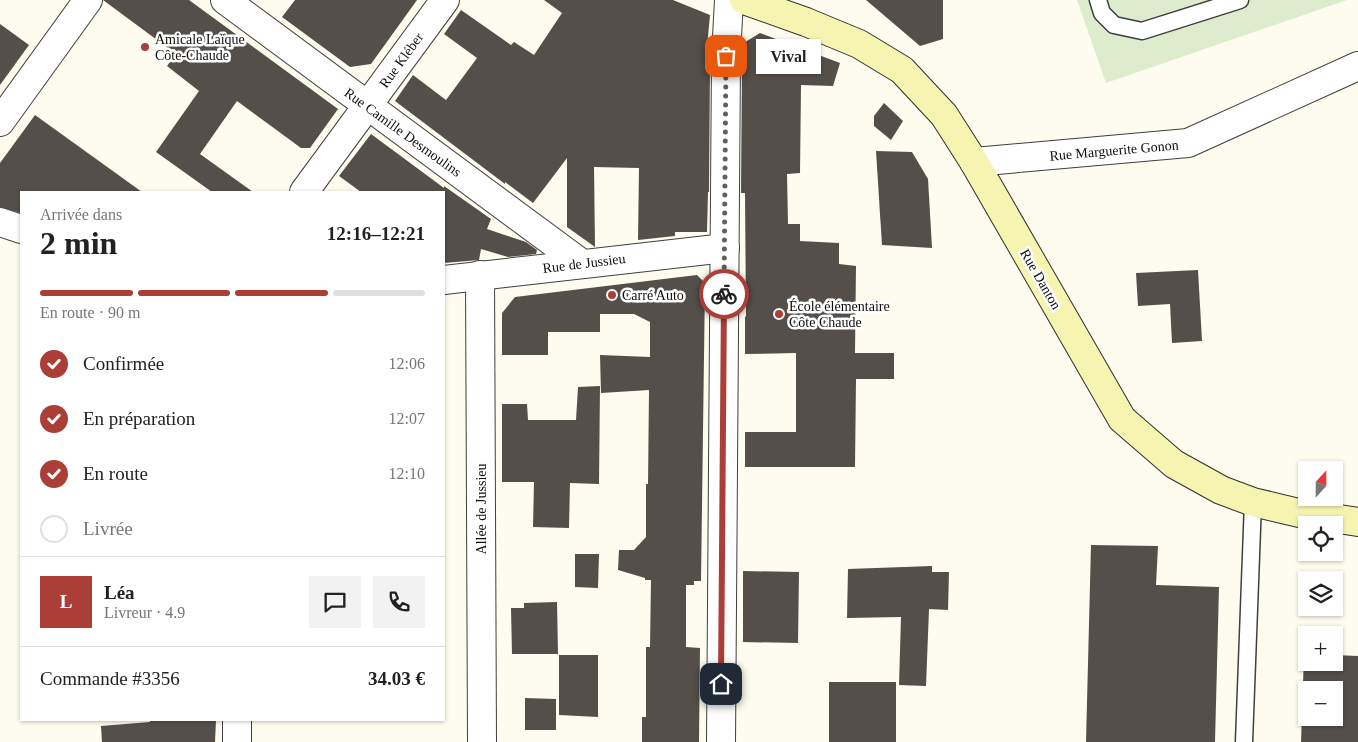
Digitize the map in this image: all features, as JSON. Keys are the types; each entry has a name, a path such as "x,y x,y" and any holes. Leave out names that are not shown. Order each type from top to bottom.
{"street":[{"path":"0,122 88,0"},
{"name":"Rue Camille Desmoulins","path":"225,0 581,263"},
{"name":"Rue Kléber","path":"305,191 445,0"},
{"path":"721,742 726,56 729,0"},
{"name":"Rue Danton","path":"744,0 806,22 859,44 902,70 944,115 974,162 1122,419 1174,464 1221,490 1253,502 1358,522"},
{"name":"Rue Marguerite Gonon","path":"974,162 1188,143 1358,66"},
{"path":"0,222 20,229"},
{"name":"Rue de Jussieu","path":"445,280 725,248"},
{"name":"Allée de Jussieu","path":"480,275 482,742"},
{"path":"237,721 237,742"}],"lane":[{"path":"1098,0 1102,13 1114,25 1142,31 1240,0"},
{"path":"1244,742 1253,502"}],"green space":[{"path":"1077,0 1347,0 1106,83"}],"building":[{"path":"103,0 189,0 338,109 310,148 301,148 237,101 200,154 252,191 211,191 156,152 199,91 167,66 176,54"},
{"path":"295,0 417,0 371,64 350,67 282,17"},
{"path":"544,0 673,0 710,15 705,69 710,66 707,232 675,232 675,236 638,240 639,168 594,167 595,247 567,227 567,158 533,203 395,101 413,75 446,100 477,58 444,34 461,10 511,45 514,42 534,55 562,13"},
{"path":"866,0 943,0 943,39 920,46"},
{"path":"0,24 29,45 0,85"},
{"path":"760,33 840,63 833,86 801,85 800,173 787,174 788,224 800,224 800,241 839,243 839,264 856,266 855,353 894,353 894,379 856,379 855,467 745,467 745,432 796,432 796,353 745,354 745,193 741,193 742,44"},
{"path":"884,103 903,121 891,140 874,126 874,116"},
{"path":"35,115 141,191 20,191 20,213 0,207 0,163"},
{"path":"371,134 444,188 444,186 491,219 487,229 526,242 537,250 536,254 508,257 481,249 479,260 445,263 445,191 360,191 339,176"},
{"path":"876,151 912,152 928,179 932,248 882,245"},
{"path":"1198,270 1202,341 1172,343 1170,304 1138,306 1136,273"},
{"path":"697,275 705,283 701,581 694,581 694,585 686,585 686,647 700,648 699,742 642,742 642,717 646,717 646,647 650,647 651,580 645,580 645,578 618,570 619,550 634,550 646,537 649,390 601,393 600,355 650,357 650,322 634,314 600,314 600,332 548,332 548,355 502,355 502,313 515,297"},
{"path":"600,386 599,484 570,483 569,528 533,527 534,482 502,482 502,404 527,404 528,420 576,420 578,387"},
{"path":"1091,545 1158,546 1156,585 1219,587 1215,742 1086,742"},
{"path":"575,554 599,554 598,588 575,587"},
{"path":"932,566 932,572 949,572 948,610 929,609 926,686 899,685 901,617 847,618 848,569"},
{"path":"743,571 799,572 798,643 743,642"},
{"path":"557,602 558,654 512,654 511,608 524,608 524,603"},
{"path":"559,655 598,655 598,717 559,715"},
{"path":"1343,655 1358,656 1358,742 1301,742 1302,726 1343,726 1343,681 1303,681 1303,671 1343,671"},
{"path":"829,682 896,682 896,742 829,742"},
{"path":"525,698 556,699 556,730 525,730"},
{"path":"216,721 215,742 102,742 101,726 150,722"}],"way so far":[{"path":"724,294 726,56"}],"place":[{"name":"Amicale Laïque Côte-Chaude","path":"145,47"},
{"name":"Vival","path":"726,56"},
{"name":"Carré Auto","path":"612,295"},
{"name":"École élémentaire Côte Chaude","path":"779,314"}],"route":[{"path":"721,684 724,294"}]}
